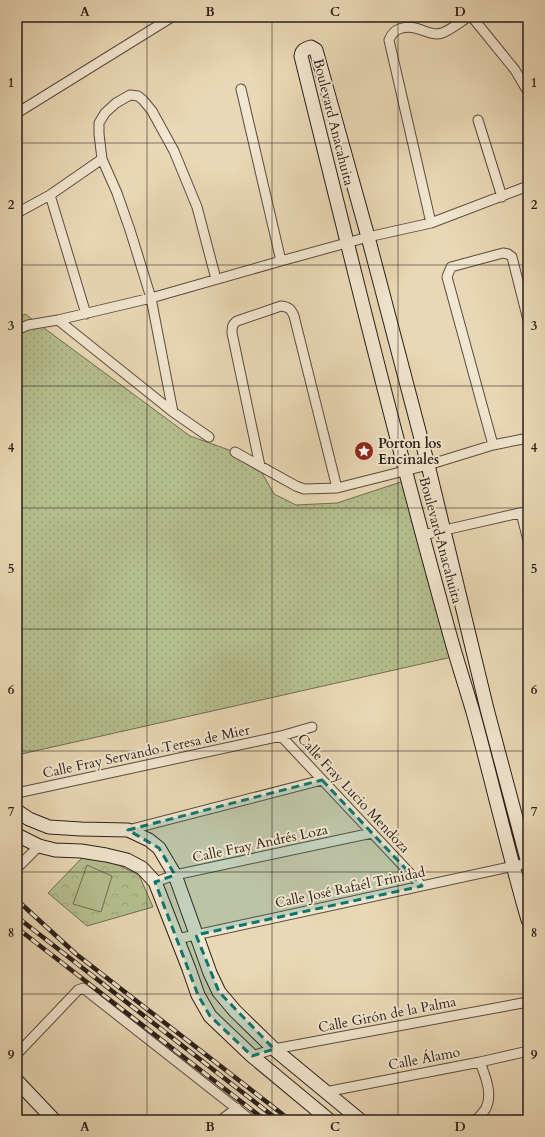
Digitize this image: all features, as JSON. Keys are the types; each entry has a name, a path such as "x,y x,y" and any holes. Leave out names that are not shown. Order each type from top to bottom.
{"street":[{"path":"17,113 172,17"},
{"path":"431,223 389,40 395,31 406,26 441,34 468,17"},
{"path":"472,17 515,70 528,92"},
{"name":"Boulevard Anacahuita","path":"528,863 487,708 428,465 368,238 316,50 311,47 305,49 301,56 347,243 423,535 473,714 512,866 528,920"},
{"path":"241,89 280,261"},
{"path":"173,412 151,298 117,193 102,159 99,134 100,123 105,113 116,103 130,95 138,96 152,111 177,158 197,207 216,279"},
{"path":"478,120 502,197"},
{"path":"17,213 50,195 102,159"},
{"path":"17,330 28,325 86,314 151,298 347,243 431,223 528,186"},
{"path":"50,195 86,314"},
{"path":"493,445 447,277 451,267 503,253 508,254 512,257 528,320"},
{"path":"260,466 232,328 234,323 237,321 281,306 287,307 291,310 294,316 337,488"},
{"path":"58,320 173,412 209,437"},
{"path":"235,452 304,489 337,488 428,465 493,445 528,438"},
{"path":"423,535 524,512 528,540"},
{"path":"473,714 487,708"},
{"name":"Calle Fray Servando Teresa de Mier","path":"17,793 281,736 312,727"},
{"name":"Calle Fray Lucio Mendoza","path":"281,736 422,886"},
{"path":"17,811 29,819 49,827 81,830 128,830 322,780"},
{"path":"128,830 149,840 159,848 175,875 196,935 219,992 274,1049 360,1120"},
{"name":"Calle Fray Andrés Loza","path":"155,882 175,875 372,833"},
{"path":"17,835 38,846 55,850 99,854 127,860 142,868 155,882 198,995 210,1016 252,1056 330,1120"},
{"path":"17,868 38,846"},
{"name":"Calle José Rafaél Trinidad","path":"177,939 528,863"},
{"path":"17,1054 78,990 82,988 86,989 251,1120"},
{"name":"Calle Girón de la Palma","path":"252,1056 274,1049 528,1002"},
{"name":"Calle Álamo","path":"325,1092 480,1062 528,1051"},
{"path":"476,1120 486,1109 489,1098 488,1086 480,1062"},
{"path":"17,1081 54,1120"},
{"path":"221,1120 237,1108"}],"highlighted area":[{"path":"322,780 422,886 196,935 219,992 274,1049 252,1056 210,1016 198,995 155,882 175,875 159,848 128,830"}],"green space":[{"path":"25,314 190,436 254,459 274,494 296,505 337,503 413,478 452,657 17,755 17,320"},
{"path":"82,858 112,862 139,875 153,907 87,926 48,893"},
{"path":"87,865 112,876 101,912 73,904"}],"railway":[{"path":"17,900 76,954 290,1120"},
{"path":"17,917 278,1120"},
{"path":"17,928 265,1120"}],"place":[{"name":"Porton los Encinales","path":"364,451"}]}
